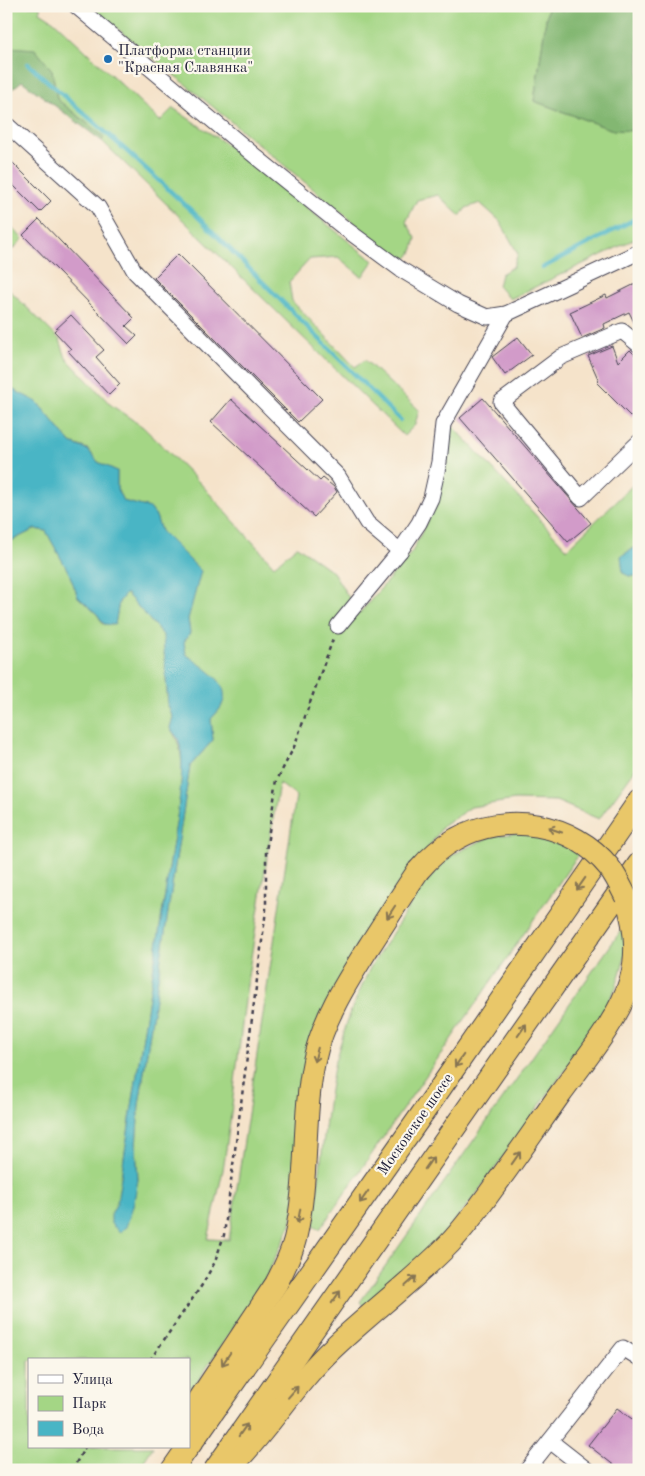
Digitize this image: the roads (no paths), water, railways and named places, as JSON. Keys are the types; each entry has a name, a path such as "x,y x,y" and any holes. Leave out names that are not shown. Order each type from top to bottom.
{"highway":[{"name":"Московское шоссе","path":"190,1444 639,801"},
{"path":"190,1420 199,1400 276,1284 286,1265 295,1240 301,1204 310,1093 314,1061 322,1032 337,998 418,871 429,858 456,838 480,829 504,824 521,823 554,829 570,836 591,850 610,867 619,882 631,912 634,929 634,962 631,979 625,995 608,1026 512,1162 452,1242 394,1297 334,1347 290,1394 249,1449 228,1470"},
{"path":"215,1470 639,864"},
{"path":"167,1470 178,1448"},
{"name":"Московское шоссе","path":"172,1470 187,1448"}],"street":[{"path":"76,6 268,167 343,227 400,269 450,299 487,317 506,314 639,252"},
{"path":"6,124 98,207 135,272 338,476 367,523 400,551"},
{"path":"338,626 400,551 419,523 431,498 439,462 443,424 506,314"},
{"path":"639,345 622,330 561,358 501,402 581,498 639,442"},
{"path":"526,1470 623,1348 639,1358"},
{"path":"550,1441 587,1470"}],"water":[{"path":"6,383 14,390 37,402 71,443 88,450 98,462 117,471 117,489 123,501 150,508 156,516 161,531 201,571 188,619 190,633 184,642 186,654 214,676 224,690 221,707 211,719 213,740 190,766 139,1105 136,1146 138,1180 133,1206 126,1227 120,1232 111,1224 111,1214 117,1203 178,811 182,773 180,745 170,728 173,717 168,706 163,635 126,593 119,602 115,625 104,624 97,614 78,597 69,573 46,531 35,529 11,541 6,537"},
{"path":"639,545 639,576 629,576 623,573 621,556"}],"waterway":[{"path":"28,64 194,213 400,420"},
{"path":"542,268 639,217"}],"place":[{"name":"Платформа станции \"Красная Славянка\"","path":"108,59"}]}
